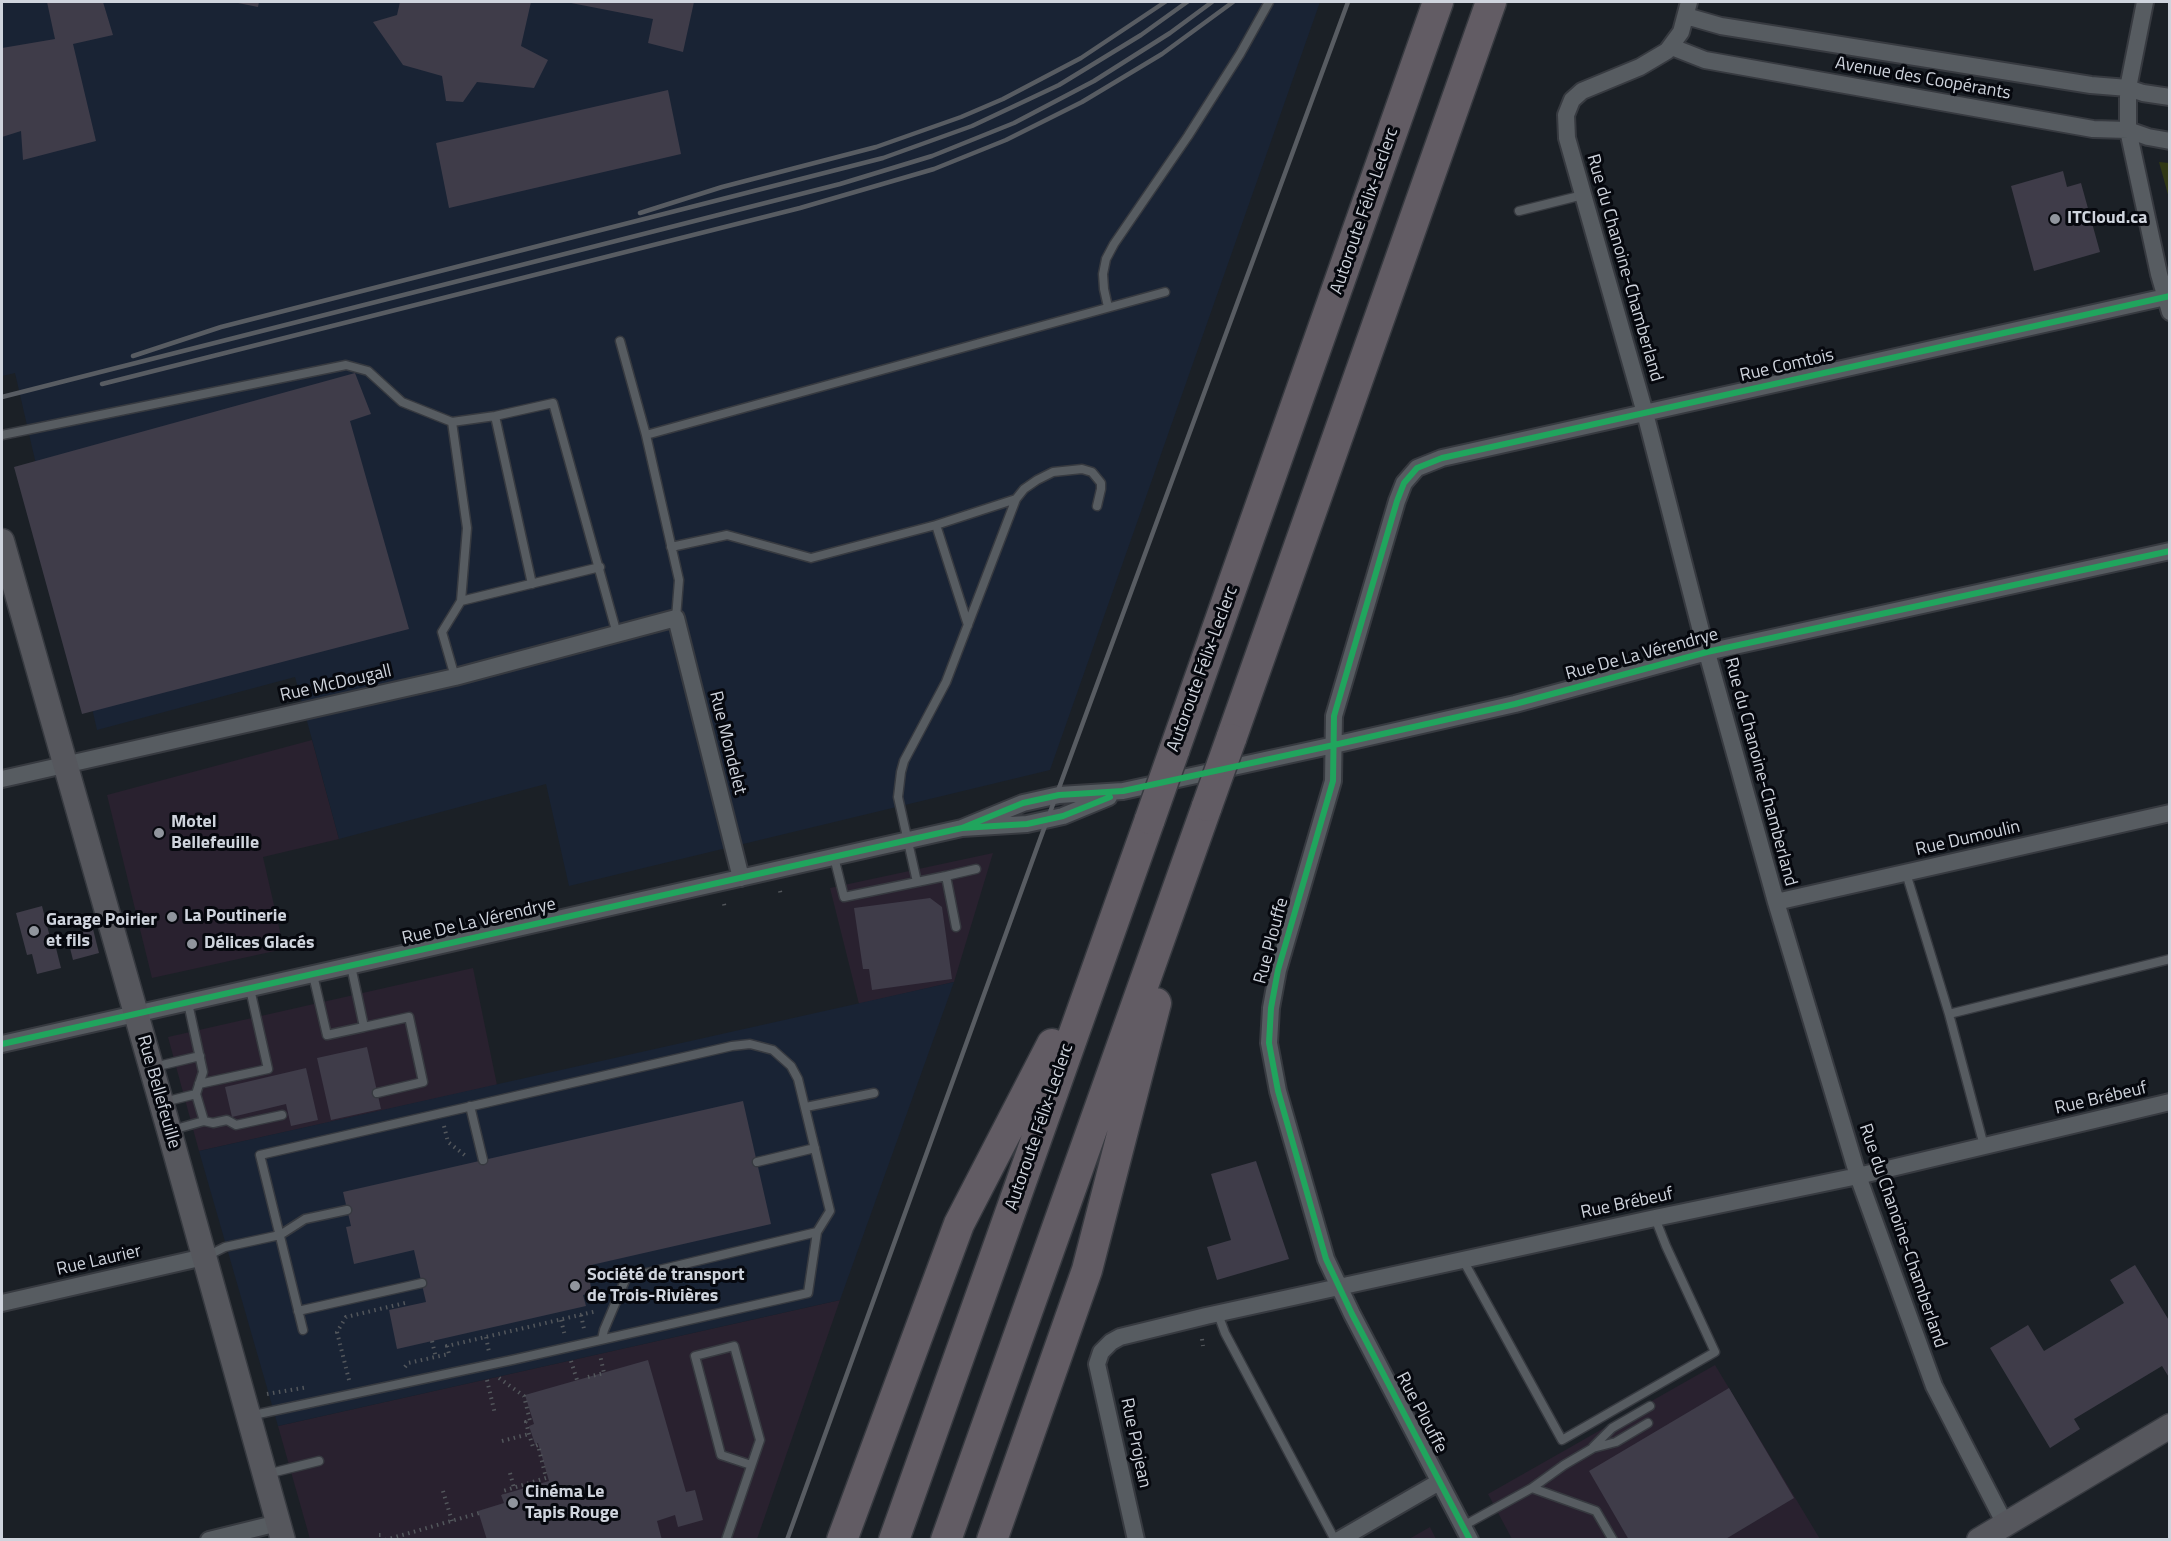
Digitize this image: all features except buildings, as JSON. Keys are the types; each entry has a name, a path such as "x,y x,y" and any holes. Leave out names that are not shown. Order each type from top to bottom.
{"highway":[{"name":"Autoroute Félix-Leclerc","path":"894,1539 1438,2"},
{"path":"946,1539 1491,2"},
{"path":"992,1539 1087,1270 1207,806"},
{"path":"842,1539 959,1224 1105,943"}],"main road":[{"name":"Rue Bellefeuille","path":"2,541 281,1531"},
{"path":"1979,1539 2169,1426"}],"street":[{"path":"2145,2 2128,88 2128,130 2168,302"},
{"path":"1672,47 1681,32 1688,9"},
{"name":"Avenue des Coopérants","path":"1688,9 1721,26 2091,85 2128,88 2169,97"},
{"name":"Avenue des Coopérants","path":"1672,47 1705,60 2093,129 2128,130 2169,141"},
{"name":"Rue du Chanoine-Chamberland","path":"1672,47 1648,63 1582,91 1569,104 1566,130 1645,413 1707,652 1776,902 1858,1176 1934,1386 2005,1524"},
{"name":"Rue Comtois","path":"1414,471 1442,458 2168,302"},
{"name":"Rue Plouffe","path":"1414,471 1404,483 1397,501 1334,716 1333,781 1278,970 1271,1008 1269,1043 1272,1067 1286,1121 1326,1259 1338,1288 1466,1533"},
{"name":"Rue De La Vérendrye","path":"2,1044 962,828 1027,824 1063,816 1123,791 1515,704 1707,652 2169,551"},
{"name":"Rue McDougall","path":"2,779 455,677 676,618"},
{"name":"Rue Mondelet","path":"676,618 741,878"},
{"name":"Rue Dumoulin","path":"1776,902 2169,813"},
{"name":"Rue Brébeuf","path":"1098,1355 1107,1345 1124,1336 1655,1218 1858,1176 2169,1102"},
{"name":"Rue Laurier","path":"2,1304 204,1257"},
{"name":"Rue Projean","path":"1098,1355 1099,1372 1136,1539"},
{"path":"1337,1539 1439,1482"},
{"path":"210,1539 281,1531"}],"lane":[{"path":"1108,307 1103,274 1106,259 1188,136 1240,54 1269,2"},
{"path":"1519,211 1583,195"},
{"path":"646,435 1165,292"},
{"path":"620,341 646,435 679,580 676,618"},
{"path":"2,435 346,365 368,371 402,402 452,422 495,416 553,403 617,634"},
{"path":"495,416 532,584"},
{"path":"452,422 467,528 461,602 442,633 455,677"},
{"path":"917,882 898,797 901,772 904,761 946,682 1016,499 1024,489 1053,472 1082,469 1092,472 1101,483 1097,506"},
{"path":"671,547 727,535 811,558 936,525 1016,499"},
{"path":"936,525 968,625"},
{"path":"461,602 600,567"},
{"path":"834,857 843,897 976,869"},
{"path":"1906,873 1949,1014 1984,1146"},
{"path":"946,876 956,927"},
{"path":"1949,1014 2169,959"},
{"path":"351,966 364,1027"},
{"path":"313,975 327,1035 409,1017 423,1082 377,1093"},
{"path":"199,1084 270,1073 250,989"},
{"path":"188,1003 203,1072 196,1094 204,1121"},
{"path":"249,1417 808,1293 817,1232 830,1211 798,1079 791,1066 773,1050 750,1044 732,1046 260,1155 303,1330"},
{"path":"151,1068 200,1056"},
{"path":"806,1107 874,1093"},
{"path":"161,1103 196,1094"},
{"path":"470,1106 483,1160"},
{"path":"169,1130 204,1121 213,1123 227,1120 236,1125 282,1115"},
{"path":"757,1162 815,1148"},
{"path":"204,1257 225,1247 279,1235 305,1220 347,1210"},
{"path":"1463,1260 1562,1440 1715,1352 1655,1218"},
{"path":"602,1339 626,1278 817,1232"},
{"path":"298,1311 422,1283"},
{"path":"1218,1314 1225,1333 1337,1539"},
{"path":"726,1539 760,1440 734,1346 695,1356 721,1455 751,1465"},
{"path":"1593,1448 1612,1428 1650,1406"},
{"path":"1466,1533 1564,1465 1593,1448 1616,1442 1648,1423"},
{"path":"265,1475 319,1461"},
{"path":"1532,1488 1596,1511 1612,1539"}],"path":[{"path":"444,1125 448,1142 468,1158 470,1163"},
{"path":"587,1294 602,1300"},
{"path":"339,1319 412,1301"},
{"path":"401,1371 408,1363 449,1354 447,1346 597,1311"},
{"path":"581,1315 585,1332"},
{"path":"346,1317 337,1332 343,1361 350,1383 360,1380"},
{"path":"1202,1339 1203,1346"},
{"path":"432,1341 435,1357"},
{"path":"588,1377 604,1372 602,1365"},
{"path":"574,1371 576,1380"},
{"path":"495,1376 524,1396 531,1423 526,1422 529,1434 533,1447 537,1444 546,1478 503,1491 504,1494"},
{"path":"486,1378 495,1414"},
{"path":"267,1394 298,1388"},
{"path":"502,1441 529,1434"},
{"path":"510,1473 514,1488"},
{"path":"443,1491 452,1521"},
{"path":"378,1539 378,1535 384,1539 479,1513"}],"shaded area":[{"path":"2,2 1320,2 1050,770 569,886 546,784 339,839 295,677 97,730 15,373 2,376"},
{"path":"312,740 339,839 263,857 284,949 152,978 107,795"},
{"path":"993,853 954,982 859,1004 830,888"},
{"path":"473,968 497,1085 199,1151 168,1037"},
{"path":"954,982 840,1300 278,1426 199,1151"},
{"path":"840,1300 757,1539 310,1539 278,1426"},
{"path":"1715,1365 1820,1539 1512,1539 1488,1494"},
{"path":"1430,1527 1436,1539 1409,1539"}],"green space":[{"path":"2159,162 2169,163 2169,198"}],"railway":[{"path":"640,213 722,187 876,147 961,117 1003,99 1081,58 1165,2"},
{"path":"133,356 221,327 883,158 972,126 1059,85 1141,35 1187,2"},
{"path":"2,397 840,184 932,156 1014,123 1094,81 1170,33 1212,2"},
{"path":"102,384 800,208 934,169 1006,140 1082,102 1162,54 1233,2"},
{"path":"787,1540 1038,845 1348,2"}],"cycle path":[{"path":"1470,1540 1352,1314 1326,1259 1278,1091 1269,1043 1271,1008 1278,970 1333,781 1334,716 1404,483 1417,468 1442,458 2170,296"},
{"path":"962,828 1023,803 1059,795 1123,791 1334,745 1515,704 1707,652 2170,551"},
{"path":"2,1044 962,828 1027,824 1063,816 1110,797"}],"place":[{"name":"ITCloud.ca","path":"2055,219"},
{"name":"Motel Bellefeuille","path":"159,833"},
{"name":"La Poutinerie","path":"172,917"},
{"name":"Garage Poirier et fils","path":"34,931"},
{"name":"Délices Glacés","path":"192,944"},
{"name":"Société de transport de Trois-Rivières","path":"575,1286"},
{"name":"Cinéma Le Tapis Rouge","path":"513,1503"}]}
